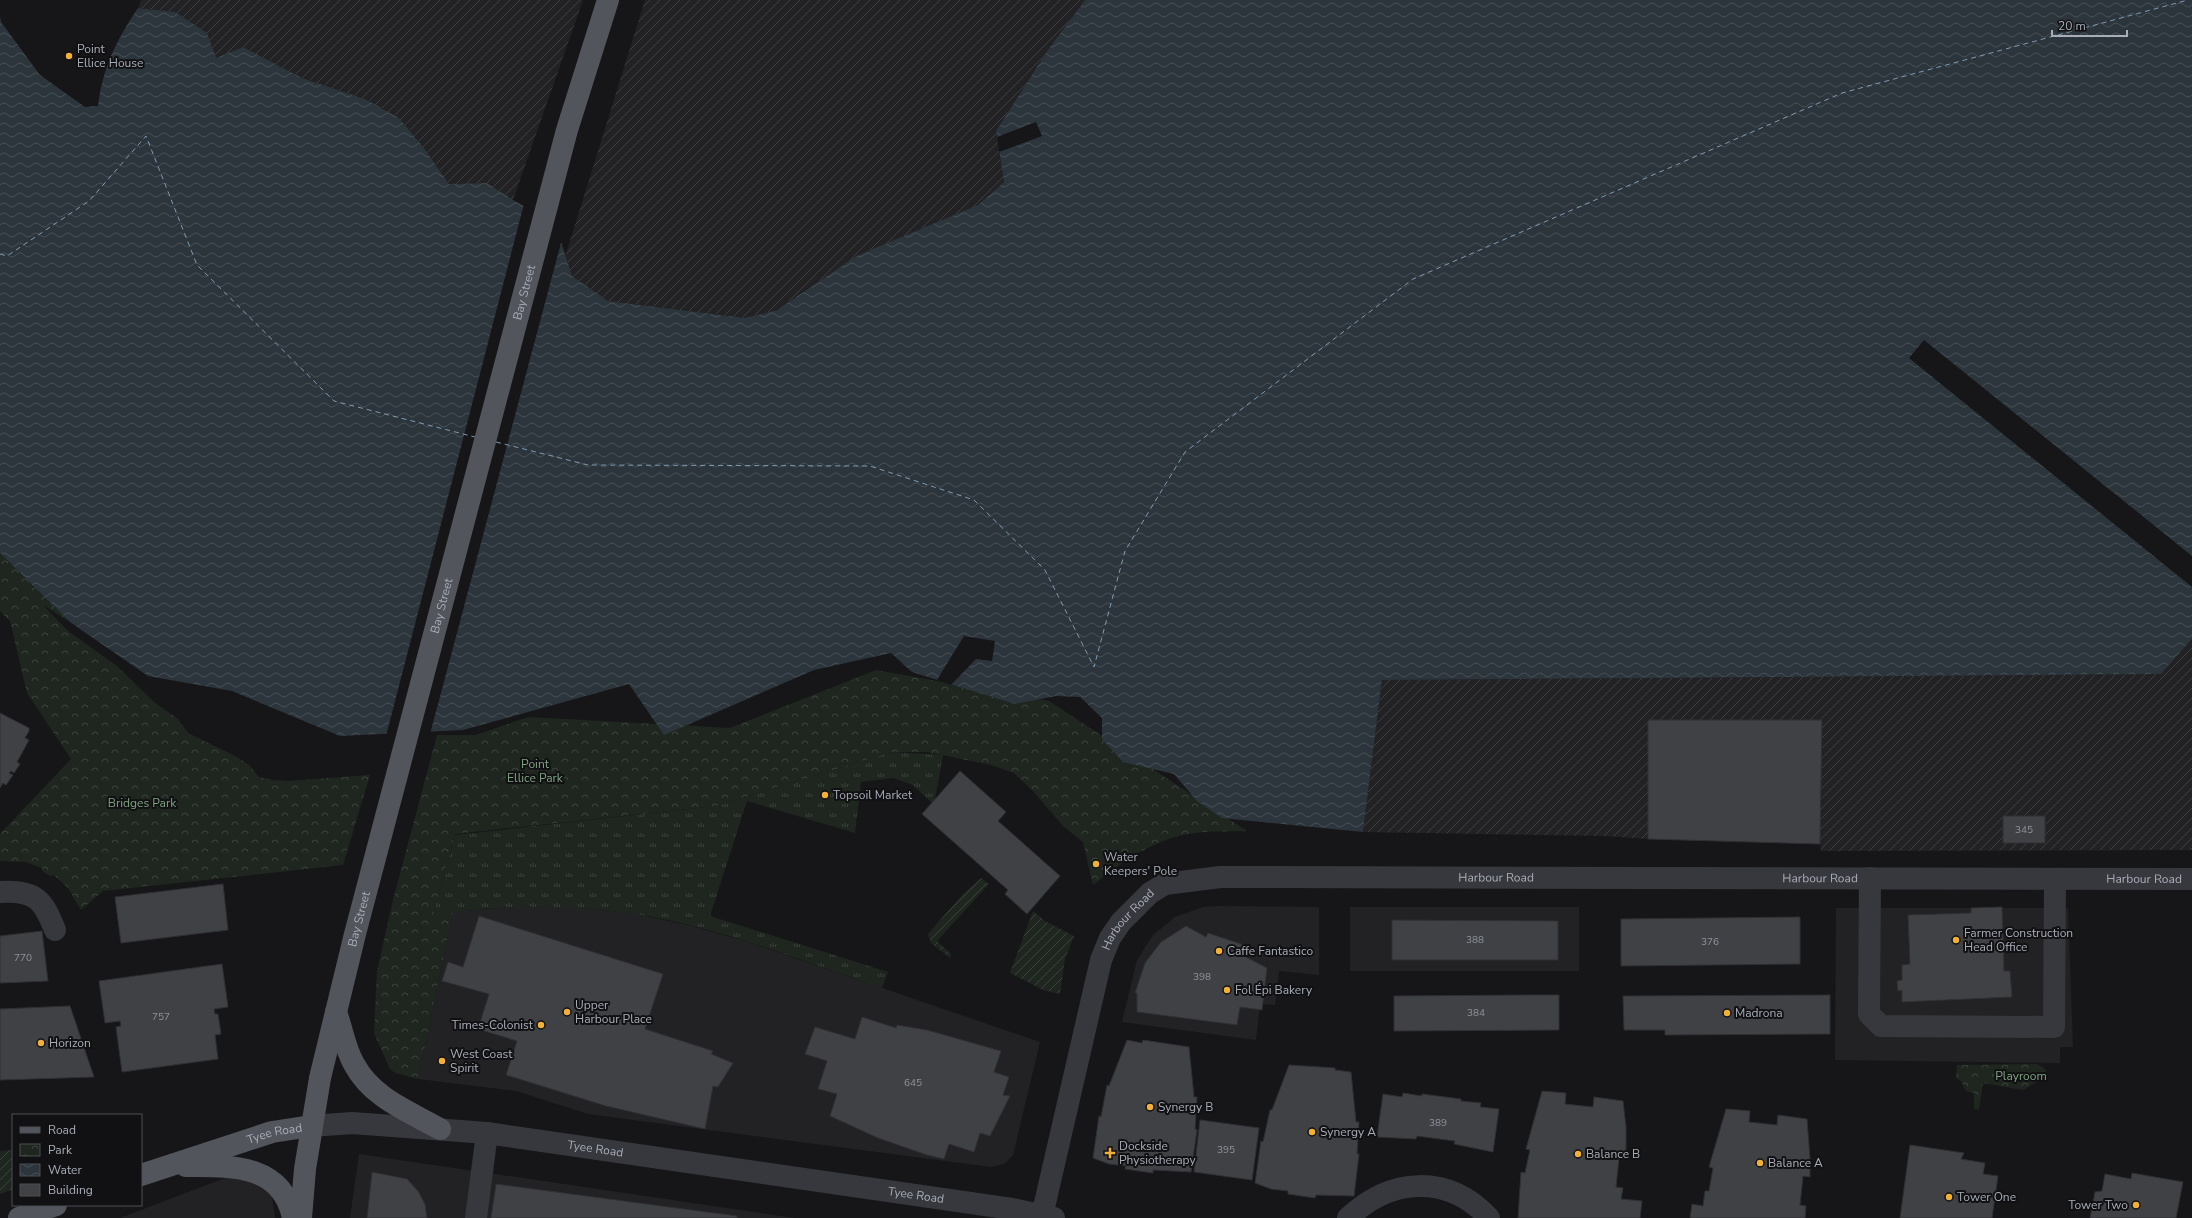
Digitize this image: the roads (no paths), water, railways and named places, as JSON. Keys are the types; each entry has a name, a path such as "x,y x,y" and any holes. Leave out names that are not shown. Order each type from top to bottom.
{"main road":[{"name":"Bay Street","path":"301,1218 316,1093 355,934 567,130 608,0"},
{"path":"336,1012 353,1063 366,1083 383,1098 440,1129"},
{"name":"Tyee Road","path":"142,1175 272,1132 311,1126"},
{"path":"167,1166 237,1166 255,1171 283,1191 290,1205 293,1218"},
{"path":"19,1218 53,1206"}],"street":[{"name":"Harbour Road","path":"1048,1217 1101,960 1110,938 1121,922 1150,893 1165,884 1228,877 2192,879"},
{"path":"1870,878 1869,1014 1882,1026 2054,1027 2055,879"},
{"path":"0,892 27,893 38,898 47,909 55,930"},
{"name":"Tyee Road","path":"311,1126 352,1123 487,1133 1012,1209 1048,1217"},
{"path":"476,1218 487,1133"},
{"path":"1348,1218 1372,1198 1400,1188 1414,1186 1444,1189 1473,1203 1489,1218"}],"water":[{"path":"1085,0 2192,0 2192,639 2161,674 1382,680 1363,832 1222,818 1197,801 1174,774 1123,762 1102,739 1102,718 1080,697 1056,696 1015,704 912,672 891,653 814,670 664,735 629,684 463,730 340,736 232,691 148,676 70,622 0,553 0,16 1,22 40,75 85,107 98,106 107,67 117,43 138,8 175,12 207,33 216,58 243,47 302,78 365,99 399,118 424,148 449,184 487,183 513,200 555,223 572,276 608,301 745,318 777,310 856,256 978,205 1004,182 996,131 1047,51"}],"place":[{"name":"Point Ellice House","path":"69,56"},
{"name":"Topsoil Market","path":"825,795"},
{"name":"Water Keepers' Pole","path":"1096,864"},
{"name":"Farmer Construction Head Office","path":"1956,940"},
{"name":"Caffe Fantastico","path":"1219,951"},
{"name":"Fol Épi Bakery","path":"1227,990"},
{"name":"Upper Harbour Place","path":"567,1012"},
{"name":"Madrona","path":"1727,1013"},
{"name":"Times-Colonist","path":"541,1025"},
{"name":"Horizon","path":"41,1043"},
{"name":"West Coast Spirit","path":"442,1061"},
{"name":"Synergy B","path":"1150,1107"},
{"name":"Synergy A","path":"1312,1132"},
{"name":"Dockside Physiotherapy","path":"1110,1153"},
{"name":"Balance B","path":"1578,1154"},
{"name":"Balance A","path":"1760,1163"},
{"name":"Tower One","path":"1949,1197"},
{"name":"Tower Two","path":"2136,1205"}],"park label":[{"name":"Point Ellice Park","path":"535,771"},
{"name":"Bridges Park","path":"142,803"},
{"name":"Playroom","path":"2021,1076"}]}
